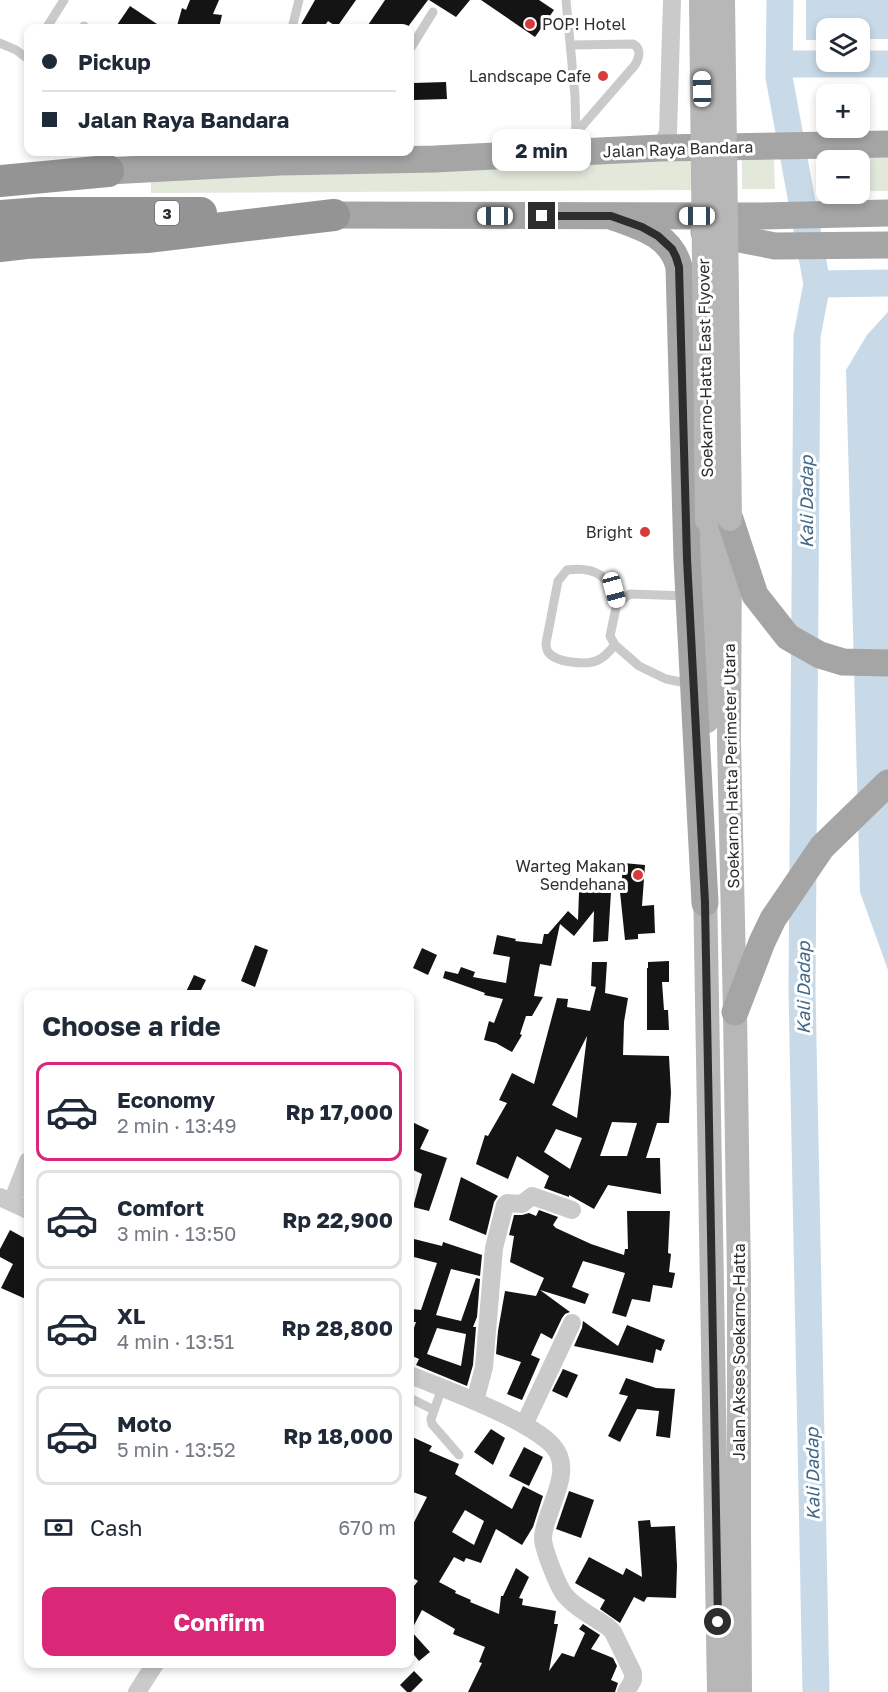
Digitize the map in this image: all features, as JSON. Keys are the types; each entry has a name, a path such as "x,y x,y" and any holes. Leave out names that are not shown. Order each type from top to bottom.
{"highway":[{"path":"0,181 124,164"},
{"name":"3","path":"0,216 41,213 334,215"},
{"path":"0,246 147,237 334,215"}],"main road":[{"name":"Soekarno-Hatta East Flyover","path":"701,0 718,520"},
{"name":"Soekarno-Hatta East Flyover","path":"718,520 723,0"},
{"path":"839,145 888,136"},
{"name":"Jalan Raya Bandara","path":"414,151 577,143 660,148 888,144"},
{"name":"Jalan Raya Bandara","path":"124,164 301,156"},
{"path":"0,168 124,164"},
{"path":"334,215 760,216 888,213"},
{"path":"611,216 642,227 658,236 672,249 679,267 689,596 705,903"},
{"path":"655,216 681,227 775,246 888,245"},
{"path":"718,520 755,595 788,637 820,655 843,662 888,663"},
{"name":"Jalan Akses Soekarno-Hatta","path":"718,520 707,740 705,903 719,1692"},
{"name":"Soekarno Hatta Perimeter Utara","path":"718,520 729,741 735,1012"},
{"path":"735,1012 773,919 822,848 888,783"},
{"name":"Jalan Akses Soekarno-Hatta","path":"735,1012 739,1280 740,1692"}],"street":[{"path":"660,148 668,133 669,122 672,0"},
{"path":"14,1203 24,1173"},
{"path":"475,1401 484,1367 494,1248 505,1205 507,1203 522,1204 532,1196 572,1210"},
{"path":"524,1425 572,1323"},
{"path":"414,1377 475,1401 524,1425 554,1447 560,1457 561,1468 543,1539 545,1549 560,1587 571,1601 613,1632 633,1673 633,1680 626,1692"},
{"path":"137,1692 152,1668"}],"lane":[{"path":"49,24 64,0"},
{"path":"293,24 299,0"},
{"path":"566,0 576,96 577,143"},
{"path":"414,43 433,12"},
{"path":"0,44 24,56"},
{"path":"572,45 633,44 638,46 639,50 639,59 577,143"},
{"path":"615,645 601,659 590,663 556,659 548,652 546,643 558,581 567,570 580,568 603,575 614,590 617,603 610,636 615,645 639,666 666,679 694,684"},
{"path":"617,603 630,594 689,596"},
{"path":"442,1388 431,1419 434,1428 459,1455"},
{"path":"414,1400 434,1410"}],"shaded area":[{"path":"870,155 888,155 888,191 870,191"},
{"path":"774,158 775,189 742,189 742,159"},
{"path":"641,160 693,160 693,190 151,193 151,180"}],"water":[{"path":"806,0 888,0 888,39 870,39 870,18 816,18 816,40 806,40"},
{"path":"888,312 888,970 860,892 846,370 867,335"}],"building":[{"path":"190,0 219,0 213,14 222,15 220,24 178,24 182,8 186,10"},
{"path":"315,0 356,0 339,24 328,21 326,24 301,24"},
{"path":"385,0 428,0 410,24 369,24"},
{"path":"429,0 470,0 456,17"},
{"name":"POP! Hotel","path":"481,0 539,0 554,10 535,37"},
{"path":"130,6 157,24 118,24"},
{"path":"446,82 447,99 414,100 414,83"},
{"path":"623,863 645,865 642,906 654,905 655,933 638,934 638,939 625,940 620,892"},
{"path":"579,892 611,892 608,941 593,942 594,911 574,936 560,924 551,966 540,964 534,996 543,997 532,1016 526,1016 520,1034 522,1035 512,1052 496,1043 484,1040 489,1021 494,1023 503,999 484,995 485,993 443,978 445,971 458,974 461,967 475,972 473,977 506,983 510,957 493,954 497,935 516,939 515,941 542,944 544,934 548,934 568,911 578,920"},
{"path":"255,945 268,950 255,987 241,981"},
{"path":"422,948 437,955 428,975 413,968"},
{"path":"669,961 669,982 662,982 664,1010 668,1010 669,1030 647,1030 648,962"},
{"path":"592,962 607,962 605,993 628,998 624,1022 623,1055 669,1056 671,1093 669,1123 657,1123 646,1158 660,1158 661,1194 608,1185 594,1209 569,1195 569,1197 544,1188 549,1176 517,1156 508,1179 476,1164 485,1135 488,1136 507,1103 499,1100 512,1073 534,1084 557,998 568,999 567,1007 590,1011 596,987 591,986","holes":["587,1036 577,1118 552,1105","612,1122 637,1123 627,1156 600,1156","556,1129 582,1138 570,1169 544,1152"]},
{"path":"194,975 206,980 201,990 187,990"},
{"path":"414,1123 429,1130 420,1149 447,1158 429,1211 414,1207 422,1174 414,1170"},
{"path":"461,1177 498,1196 494,1202 486,1235 449,1220"},
{"path":"539,1210 558,1217 553,1225 556,1228 591,1244 624,1255 625,1249 628,1249 627,1211 670,1211 669,1272 675,1273 672,1288 653,1285 650,1302 632,1299 626,1317 612,1313 625,1273 583,1261 572,1287 589,1294 585,1304 540,1290 570,1312 562,1318 552,1339 541,1333 531,1355 540,1359 522,1400 507,1394 521,1362 496,1354 498,1331 505,1291 536,1296 544,1278 510,1262 514,1236 509,1235 514,1215 529,1213 536,1216"},
{"path":"10,1230 24,1238 24,1298 1,1288 13,1264 0,1257 0,1249"},
{"path":"414,1239 442,1246 443,1242 482,1255 480,1276 451,1269 436,1315 461,1321 476,1278 480,1279 477,1317 473,1327 476,1327 473,1365 467,1386 416,1365 419,1359 414,1357 416,1322 414,1322 414,1309 421,1310 437,1263 414,1257","holes":["437,1328 466,1334 461,1366 427,1354"]},
{"path":"583,1321 618,1346 627,1325 665,1340 661,1351 656,1349 653,1363 574,1346"},
{"path":"563,1369 578,1375 567,1398 552,1391"},
{"path":"626,1378 656,1388 675,1389 670,1438 656,1436 659,1411 637,1409 620,1442 608,1436 628,1396 619,1394"},
{"path":"491,1429 505,1438 493,1465 474,1452"},
{"path":"414,1438 432,1446 429,1451 459,1464 455,1474 512,1509 523,1486 543,1496 533,1527 522,1545 496,1529 481,1563 466,1558 464,1562 454,1557 439,1582 471,1600 470,1602 499,1614 501,1596 516,1568 529,1577 519,1598 523,1599 522,1605 556,1611 554,1624 558,1624 549,1671 562,1653 574,1657 585,1633 579,1629 583,1624 600,1635 591,1649 613,1658 617,1666 611,1680 618,1683 615,1692 468,1692 482,1663 479,1662 485,1647 453,1634 455,1629 422,1610 414,1625 414,1586 418,1581 414,1578 414,1522 427,1497 414,1492","holes":["465,1510 484,1521 474,1545 452,1532"]},
{"path":"524,1447 543,1457 529,1486 509,1476"},
{"path":"569,1491 594,1500 581,1538 556,1529"},
{"path":"650,1520 651,1527 675,1526 676,1598 647,1597 644,1602 634,1597 620,1623 600,1609 605,1600 575,1583 589,1557 623,1575 626,1568 642,1577 638,1521"},
{"path":"414,1634 430,1652 419,1661 414,1655"},
{"path":"414,1671 423,1680 411,1692 407,1692 400,1685"}],"waterway":[{"name":"Kali Dadap","path":"780,0 779,77 817,284 807,336 802,990 816,1692"},
{"name":"Kali Dadap","path":"780,64 888,64"},
{"name":"Kali Dadap","path":"817,284 888,283"}],"place":[{"name":"POP! Hotel","path":"530,24"},
{"name":"Landscape Cafe","path":"603,76"},
{"name":"Bright","path":"645,532"},
{"name":"Warteg Makan Sendehana","path":"638,875"}],"route":[{"path":"542,216 611,216 642,227 666,242 672,249 679,267 687,559 705,903 718,1622"}]}
